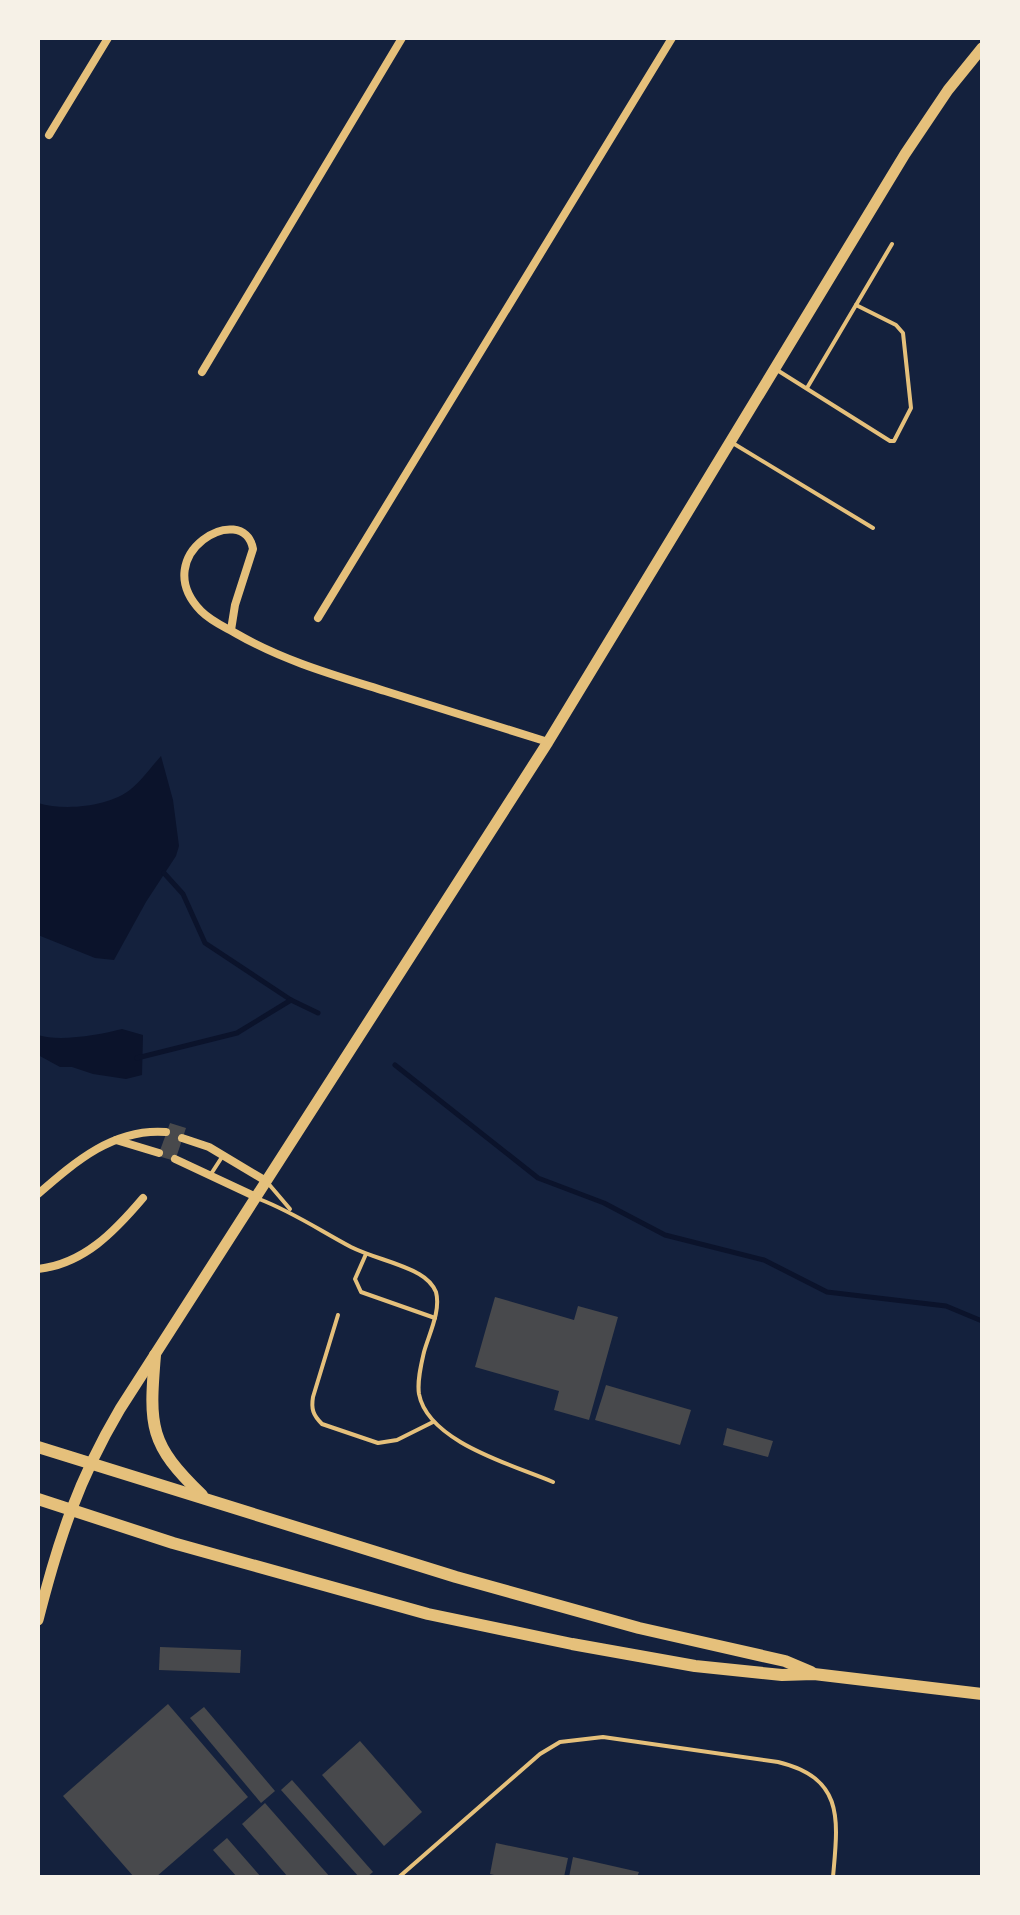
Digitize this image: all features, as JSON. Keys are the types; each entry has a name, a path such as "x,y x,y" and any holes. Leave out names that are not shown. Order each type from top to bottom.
{"main road":[{"path":"155,1355 151,1402 162,1450 174,1468 204,1497"},
{"path":"38,1447 544,1602 654,1632 785,1661 814,1674"},
{"path":"38,1499 173,1543 428,1614 572,1644 695,1666 782,1675 814,1674 982,1694"}],"street":[{"path":"49,135 108,38"},
{"path":"202,372 402,38"},
{"path":"318,618 672,38"},
{"path":"38,1620 69,1509 90,1462 120,1409 548,742 929,117 982,48"},
{"path":"231,630 235,605 253,549 252,541 239,530 220,532 192,549 185,584 195,605 206,616 260,647 306,666 548,742"},
{"path":"38,1194 85,1154 139,1132 166,1132"},
{"path":"182,1138 223,1155 266,1181"},
{"path":"115,1140 159,1153"},
{"path":"175,1159 256,1197"},
{"path":"38,1269 74,1258 94,1247 114,1232 143,1198"}],"lane":[{"path":"807,388 892,244"},
{"path":"775,369 890,441 895,440 911,408 903,333 896,325 856,305"},
{"path":"730,442 873,528"},
{"path":"211,1174 223,1155"},
{"path":"266,1181 291,1211"},
{"path":"256,1197 291,1211 366,1254 422,1276 436,1292 435,1318 419,1379 419,1394 425,1411 433,1422 462,1443 553,1482"},
{"path":"366,1254 355,1279 361,1292 435,1318"},
{"path":"338,1315 313,1397 315,1417 322,1424 378,1443 397,1440 433,1422"},
{"path":"399,1877 540,1754 560,1742 603,1737 778,1762 797,1766 815,1776 828,1791 835,1813 833,1877"}],"water":[{"path":"161,756 173,800 179,846 114,960 95,958 38,935 38,803 73,807 111,800 131,789"},
{"path":"122,1029 143,1035 142,1075 126,1079 93,1074 72,1067 60,1067 38,1055 38,1035 68,1038"}],"building":[{"path":"170,1123 186,1128 175,1161 158,1156"},
{"path":"495,1297 574,1320 578,1306 618,1317 589,1420 554,1410 559,1391 475,1367"},
{"path":"606,1385 691,1410 680,1445 595,1420"},
{"path":"727,1428 773,1441 768,1457 723,1445"},
{"path":"160,1647 241,1650 240,1673 159,1670"},
{"path":"168,1704 248,1797 156,1877 134,1877 63,1796"},
{"path":"204,1707 275,1791 261,1803 190,1718"},
{"path":"360,1741 422,1812 384,1846 322,1775"},
{"path":"292,1780 373,1872 367,1877 359,1877 281,1790"},
{"path":"265,1803 330,1877 288,1877 242,1824"},
{"path":"227,1838 261,1877 237,1877 213,1850"},
{"path":"496,1843 568,1858 564,1877 503,1877 490,1874"},
{"path":"573,1857 639,1872 637,1877 569,1877"}],"waterway":[{"path":"164,873 183,894 205,943 291,1000"},
{"path":"137,1058 237,1033 291,1000 318,1013"},
{"path":"395,1065 538,1178 604,1203 665,1235 764,1260 827,1292 946,1306 982,1321"}]}
